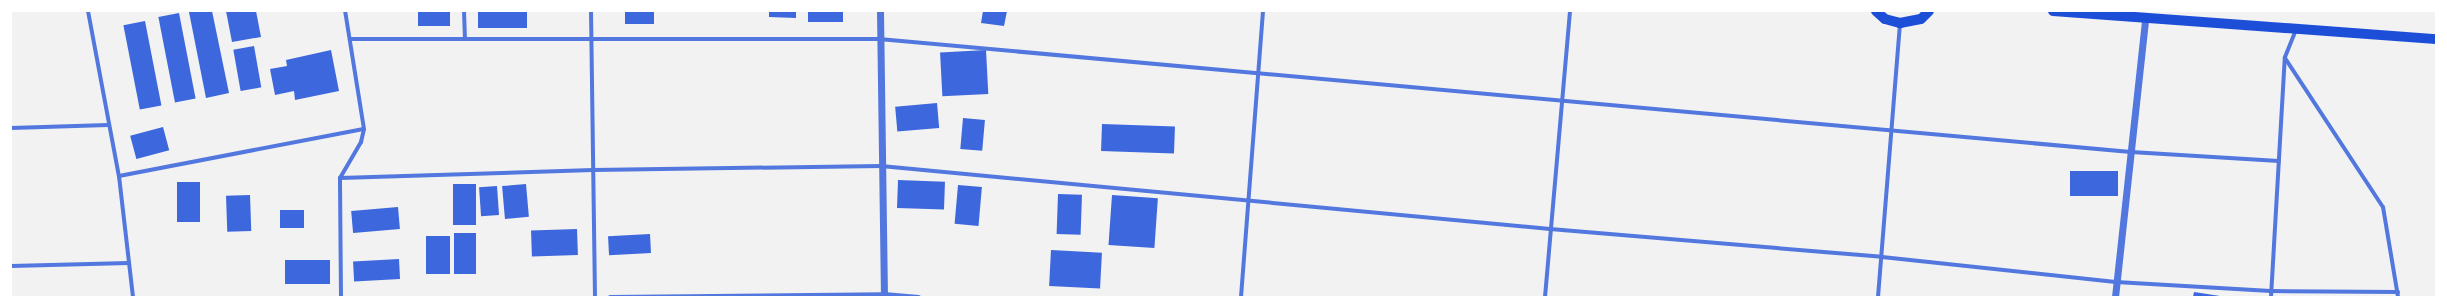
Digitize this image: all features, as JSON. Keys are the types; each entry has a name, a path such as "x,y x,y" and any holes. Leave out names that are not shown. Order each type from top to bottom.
{"main road":[{"path":"1876,11 1885,19 1900,23 1921,18 1929,11"},
{"path":"2053,11 2145,15 2436,39"}],"street":[{"path":"88,11 108,125 120,176 133,297"},
{"path":"341,297 340,178 361,142 364,129 351,39 345,11"},
{"path":"464,11 465,39"},
{"path":"591,11 595,297"},
{"path":"880,11 879,39 884,296"},
{"path":"1241,297 1247,199 1263,11"},
{"path":"1545,297 1570,11"},
{"path":"2115,297 2145,15"},
{"path":"1878,297 1893,131 1900,23"},
{"path":"2271,297 2285,57 2296,28"},
{"path":"351,39 879,39 2131,152 2279,161"},
{"path":"340,178 593,170 881,166 1247,199 1550,229 1882,257 2116,282 2271,291 2398,295 2383,207 2285,57"},
{"path":"11,128 108,125"},
{"path":"120,176 364,129"},
{"path":"11,266 129,263"},
{"path":"610,297 919,297"}],"building":[{"path":"212,11 229,93 206,98 189,12"},
{"path":"226,11 256,11 261,37 232,42"},
{"path":"418,11 450,11 450,26 418,26"},
{"path":"478,11 527,11 527,28 478,28"},
{"path":"625,11 654,11 654,24 625,24"},
{"path":"769,11 796,11 796,18 769,17"},
{"path":"808,11 843,11 843,22 808,22"},
{"path":"983,11 1007,11 1004,26 981,23"},
{"path":"179,13 196,98 175,102 158,17"},
{"path":"145,21 161,105 140,110 123,25"},
{"path":"254,46 261,87 241,91 233,50"},
{"path":"331,50 339,91 295,100 294,91 275,95 270,69 287,66 286,60"},
{"path":"986,50 988,94 942,96 940,52"},
{"path":"937,103 939,128 897,132 895,107"},
{"path":"963,118 985,120 982,151 960,149"},
{"path":"1102,124 1175,127 1174,154 1101,151"},
{"path":"163,127 169,150 136,159 130,136"},
{"path":"2070,171 2118,171 2118,196 2070,196"},
{"path":"898,180 945,182 944,210 897,208"},
{"path":"177,182 200,182 200,222 177,222"},
{"path":"453,184 476,184 476,225 453,225"},
{"path":"526,184 529,217 505,219 502,186"},
{"path":"958,185 982,187 979,226 955,224"},
{"path":"497,186 499,215 481,216 479,187"},
{"path":"1058,194 1082,195 1081,235 1057,234"},
{"path":"250,195 251,231 227,232 226,196"},
{"path":"1112,195 1158,198 1154,248 1109,245"},
{"path":"398,207 400,229 353,233 351,211"},
{"path":"280,210 304,210 304,228 280,228"},
{"path":"577,229 578,255 532,257 531,231"},
{"path":"454,233 476,233 476,274 454,274"},
{"path":"650,234 651,253 609,255 608,236"},
{"path":"426,236 450,236 450,274 426,274"},
{"path":"1051,250 1102,253 1100,289 1049,286"},
{"path":"399,259 400,279 354,281 353,261"},
{"path":"285,260 330,260 330,284 285,284"},
{"path":"2194,292 2220,296 2220,297 2193,297"}]}
